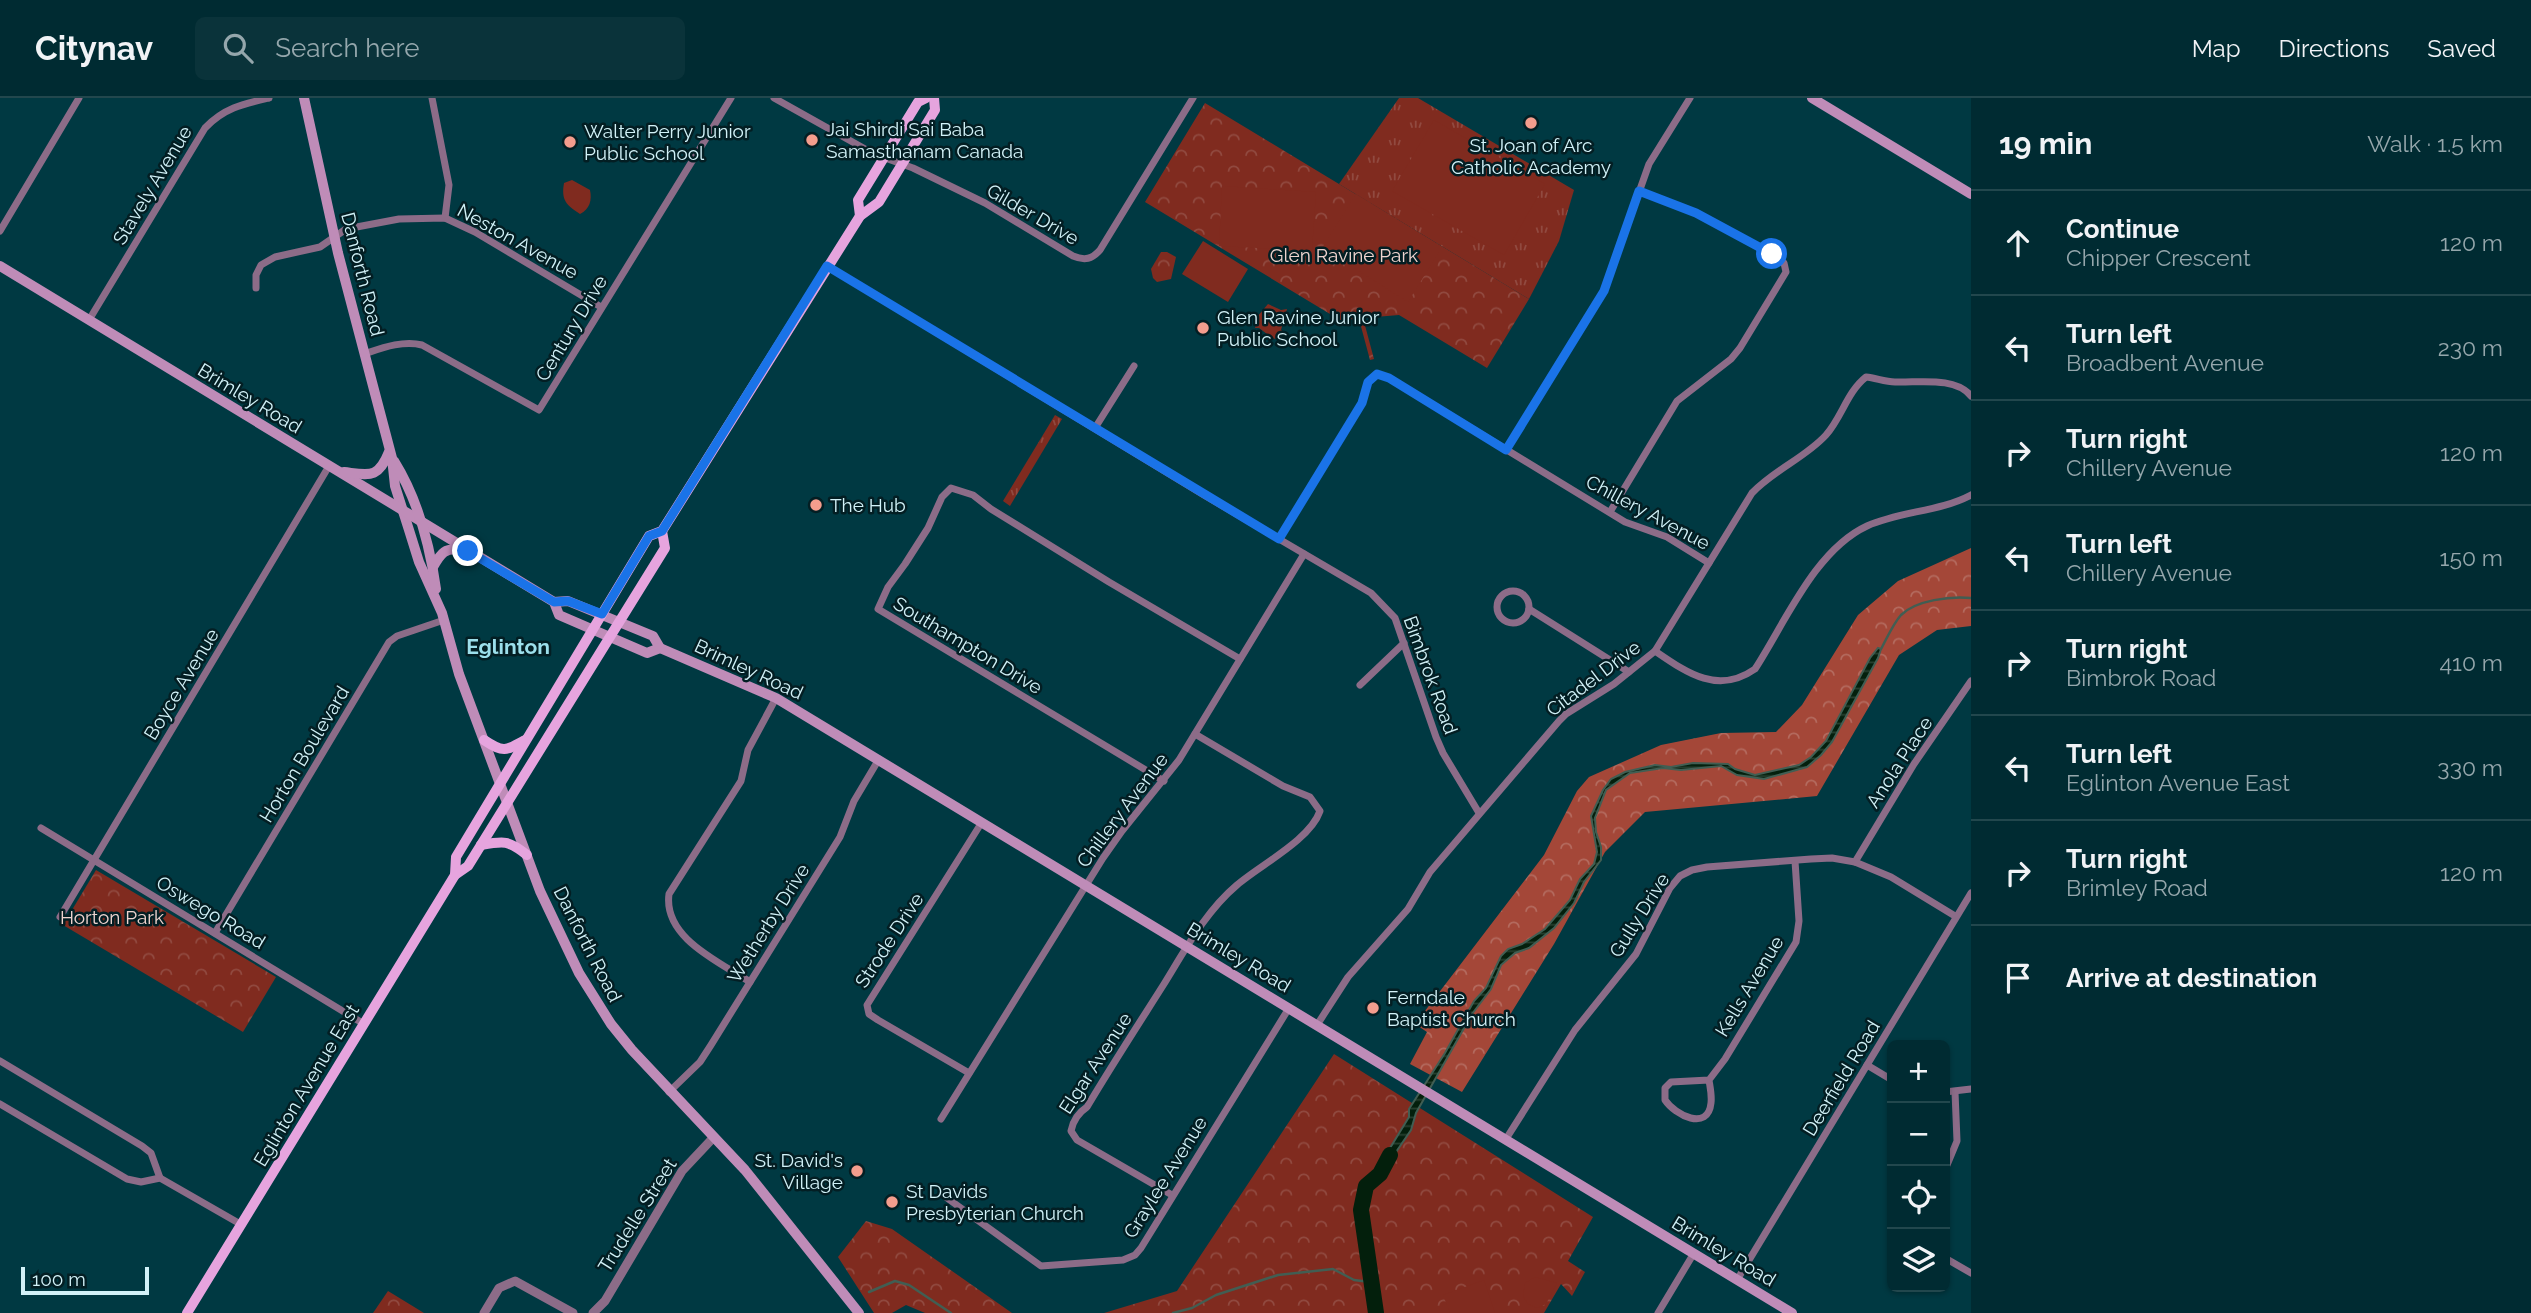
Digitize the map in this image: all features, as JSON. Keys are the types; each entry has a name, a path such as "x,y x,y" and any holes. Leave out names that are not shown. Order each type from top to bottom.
{"main road":[{"name":"Danforth Road","path":"304,98 334,235 390,454 395,486 419,562 437,599 459,674 555,925 595,1001 625,1042 745,1170 859,1313"},
{"name":"Eglinton Avenue East","path":"860,216 858,200 918,102 926,98"},
{"name":"Eglinton Avenue East","path":"455,875 456,857 649,536 662,531 827,266 860,216 879,202 934,110 934,98"},
{"path":"1812,98 1971,194"},
{"name":"Brimley Road","path":"0,266 418,517 468,551 554,602 568,601 619,621 653,636 660,648 776,698 1792,1313"},
{"name":"Danforth Road","path":"390,454 408,484 433,567 437,599"},
{"path":"334,469 377,472 390,454"},
{"name":"Eglinton Avenue East","path":"187,1313 455,875 468,866 665,548 662,531"},
{"path":"433,567 441,553 452,548 468,551"},
{"name":"Brimley Road","path":"554,602 559,615 609,637 647,653 660,648"},
{"path":"484,740 498,749 505,750 527,738"},
{"path":"481,845 512,843 527,855"}],"street":[{"path":"0,231 79,98"},
{"name":"Stavely Avenue","path":"89,320 205,128 225,110 269,98"},
{"path":"432,98 449,185 445,218"},
{"name":"Century Drive","path":"364,354 404,344 422,345 539,410 731,98"},
{"path":"774,98 848,140 902,164"},
{"name":"Gilder Drive","path":"902,164 985,203 1073,256 1093,258 1193,98"},
{"path":"1506,450 1604,291 1649,164 1690,98"},
{"path":"1610,512 1677,401 1731,359 1786,272 1784,263 1778,258 1717,224 1639,191"},
{"name":"Neston Avenue","path":"256,288 256,275 261,265 275,257 320,247 346,229 399,219 445,218 475,232 601,307"},
{"name":"Bimbrok Road","path":"827,266 1371,593 1395,618 1440,745 1479,813"},
{"path":"1095,428 1134,366"},
{"name":"Chillery Avenue","path":"1279,539 1362,403 1368,382 1377,374 1389,378 1625,522 1667,537 1709,563"},
{"name":"Citadel Drive","path":"1317,1025 1348,977 1397,922 1430,872 1566,714 1599,695 1655,651 1752,493 1767,477 1813,447 1826,435 1855,386 1866,377 1893,382 1959,386 1971,396"},
{"name":"Boyce Avenue","path":"60,917 334,469"},
{"name":"Southampton Drive","path":"1164,781 878,609 888,587 928,528 942,497 951,488 966,491 990,509 1240,659"},
{"path":"1655,651 1689,672 1709,680 1725,682 1747,675 1760,662 1826,557 1869,525 1940,507 1971,495"},
{"name":"Chillery Avenue","path":"941,1119 1086,885 1122,831 1164,781 1195,734 1304,554"},
{"path":"1513,591 1523,594 1529,609 1520,622 1510,623 1500,618 1497,603 1503,594 1513,591"},
{"path":"1529,609 1629,672"},
{"name":"Horton Boulevard","path":"215,933 389,642 397,636 444,620"},
{"path":"1360,685 1405,643"},
{"name":"Anola Place","path":"1855,862 1914,764 1971,681"},
{"path":"750,982 692,943 672,920 668,902 669,894 741,781 748,750 776,698"},
{"path":"1187,946 1223,898 1238,883 1277,857 1318,818 1320,811 1310,797 1283,786 1195,734"},
{"name":"Wetherby Drive","path":"669,1092 700,1062 839,837 854,801 879,760"},
{"name":"Strode Drive","path":"969,1073 869,1014 867,1005 982,822"},
{"name":"Oswego Road","path":"41,828 364,1024"},
{"name":"Gully Drive","path":"1506,1139 1575,1030 1636,954 1670,888 1680,876 1692,870 1832,858 1855,862 1891,877 1955,916"},
{"name":"Kells Avenue","path":"1709,1080 1683,1079 1671,1082 1665,1088 1665,1100 1679,1115 1693,1120 1702,1118 1711,1104 1709,1080 1796,942 1799,921 1795,861"},
{"name":"Deerfield Road","path":"1737,1280 1971,893"},
{"name":"Elgar Avenue","path":"1172,1195 1077,1140 1071,1131 1076,1117 1087,1107 1187,946"},
{"name":"Graylee Avenue","path":"947,1198 1046,1267 1132,1257 1141,1248 1289,1008"},
{"path":"0,1061 142,1146 151,1153 160,1178 242,1225"},
{"path":"1867,1065 1887,1077"},
{"path":"1950,1092 1971,1089"},
{"path":"1947,1166 1956,1141 1958,1121 1955,1092"},
{"path":"0,1104 127,1179 141,1182 160,1178"},
{"name":"Trudelle Street","path":"593,1313 605,1301 682,1171 713,1138"},
{"path":"1658,1313 1694,1254"},
{"path":"1950,1261 1971,1273"},
{"path":"484,1313 499,1289 515,1281 573,1313"}],"green space":[{"path":"1399,98 1418,98 1574,190 1559,241 1529,299 1339,184"},
{"name":"Glen Ravine Park","path":"1205,103 1529,299 1487,368 1399,315 1363,318 1374,359 1370,360 1359,319 1340,320 1145,202"},
{"path":"1434,120 1545,184 1504,255 1392,191"},
{"path":"572,180 590,190 590,204 580,214 568,205 563,194 564,183"},
{"path":"1222,186 1316,192 1312,251 1219,246"},
{"path":"1356,194 1442,247 1408,302 1322,248"},
{"path":"1203,241 1248,269 1228,302 1182,274"},
{"path":"1161,252 1176,257 1171,279 1157,282 1151,269"},
{"path":"1268,304 1281,310 1287,309 1281,330 1284,332 1279,339 1268,338 1267,334 1255,328 1257,317"},
{"path":"1055,415 1062,419 1010,506 1003,501"},
{"path":"1971,548 1971,626 1937,630 1899,655 1817,796 1645,812 1605,852 1554,944 1462,1092 1410,1064 1427,1032 1415,1024 1544,855 1577,791 1589,777 1661,745 1721,733 1776,732 1802,705 1858,615 1898,581"},
{"name":"Horton Park","path":"96,870 276,977 243,1032 63,925"},
{"path":"1334,1054 1593,1217 1568,1261 1585,1272 1572,1296 1561,1284 1544,1313 1104,1313 1177,1291"},
{"path":"866,1221 892,1229 1012,1313 925,1313 906,1305 892,1313 874,1313 838,1257"},
{"path":"1535,1277 1557,1283 1546,1304 1537,1308 1528,1304 1523,1296 1525,1283"},
{"path":"1484,1280 1495,1313 1450,1313 1443,1295"},
{"path":"388,1291 424,1313 373,1313"}],"shaded area":[{"path":"1878,648 1881,649 1878,658 1832,742 1807,767 1764,779 1737,775 1721,766 1681,770 1663,768 1630,773 1606,790 1595,818 1601,860 1584,882 1574,903 1554,928 1501,965 1491,989 1472,1014 1416,1113 1411,1130 1381,1174 1387,1153 1409,1117 1409,1109 1474,1001 1486,988 1501,956 1508,949 1522,944 1545,929 1570,900 1580,879 1594,864 1597,852 1591,816 1611,779 1625,772 1655,765 1671,767 1693,763 1728,764 1755,775 1799,765 1826,741 1870,658"}],"waterway":[{"path":"1881,649 1895,623 1907,610 1934,600 1971,598"},
{"path":"1376,1313 1361,1210 1366,1186 1380,1174 1390,1155"},
{"path":"1173,1313 1192,1308 1216,1295 1278,1275 1333,1269 1354,1280 1370,1282"},
{"path":"869,1292 895,1281 909,1285 951,1313"}],"place":[{"name":"St. Joan of Arc Catholic Academy","path":"1531,123"},
{"name":"Jai Shirdi Sai Baba Samasthanam Canada","path":"812,140"},
{"name":"Walter Perry Junior Public School","path":"570,142"},
{"name":"Glen Ravine Junior Public School","path":"1203,328"},
{"name":"The Hub","path":"816,505"},
{"name":"Ferndale Baptist Church","path":"1373,1008"},
{"name":"St. David's Village","path":"857,1171"},
{"name":"St Davids Presbyterian Church","path":"892,1202"}],"district":[{"name":"Eglinton","path":"508,646"}],"route":[{"path":"468,551 554,602 568,601 602,614 649,536 662,531 827,266 1279,539 1362,403 1368,382 1377,374 1389,378 1506,450 1604,291 1639,191 1696,213 1772,254"}]}
